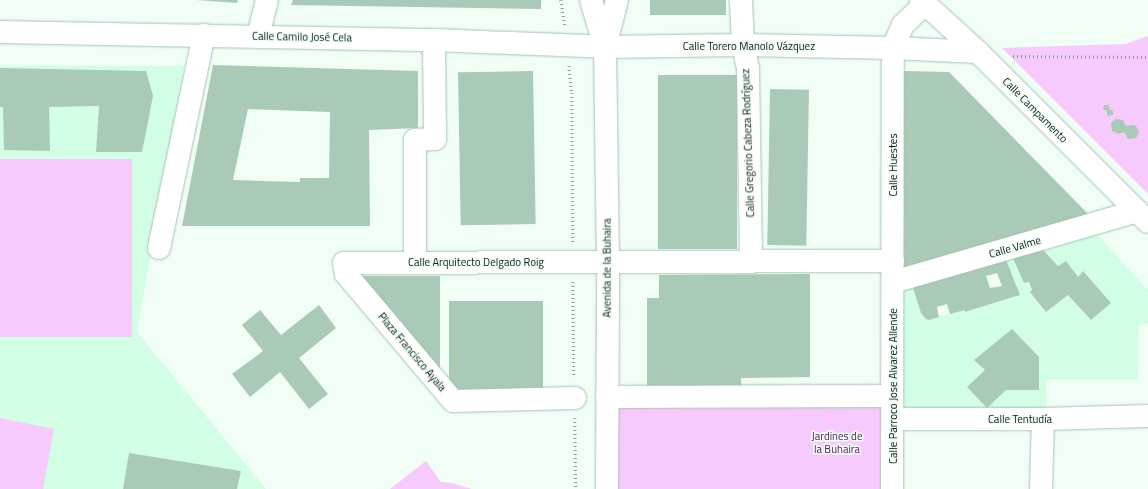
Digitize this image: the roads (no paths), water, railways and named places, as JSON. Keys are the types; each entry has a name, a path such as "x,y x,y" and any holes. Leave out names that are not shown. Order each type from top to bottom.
{"street":[{"path":"258,36 267,0"},
{"name":"Avenida de la Buhaira","path":"591,0 605,47"},
{"name":"Avenida de la Buhaira","path":"607,489 606,397 608,262 605,47 617,0"},
{"name":"Calle Gregorio Cabeza Rodríguez","path":"741,0 743,45 748,70 751,262"},
{"path":"893,48 903,25 923,2"},
{"name":"Calle Campamento","path":"923,2 980,54 1143,217"},
{"name":"Calle Camilo José Cela","path":"0,32 434,40 605,47"},
{"path":"159,248 204,35"},
{"path":"415,263 415,140 435,140 434,40"},
{"name":"Calle Torero Manolo Vázquez","path":"605,47 743,45 893,48 980,54"},
{"name":"Calle Huestes","path":"893,48 893,272"},
{"name":"Calle Valme","path":"751,262 893,272 1143,217"},
{"name":"Calle Arquitecto Delgado Roig","path":"344,263 751,262"},
{"name":"Plaza Francisco Ayala","path":"344,263 346,274 453,401 575,398"},
{"name":"Calle Parroco Jose Alvarez Allende","path":"892,489 893,272"},
{"path":"606,397 892,396"},
{"name":"Calle Tentudía","path":"892,419 1043,419 1148,416"},
{"path":"1041,489 1043,419"}],"park label":[{"name":"Jardines de la Buhaira","path":"837,443"}]}
